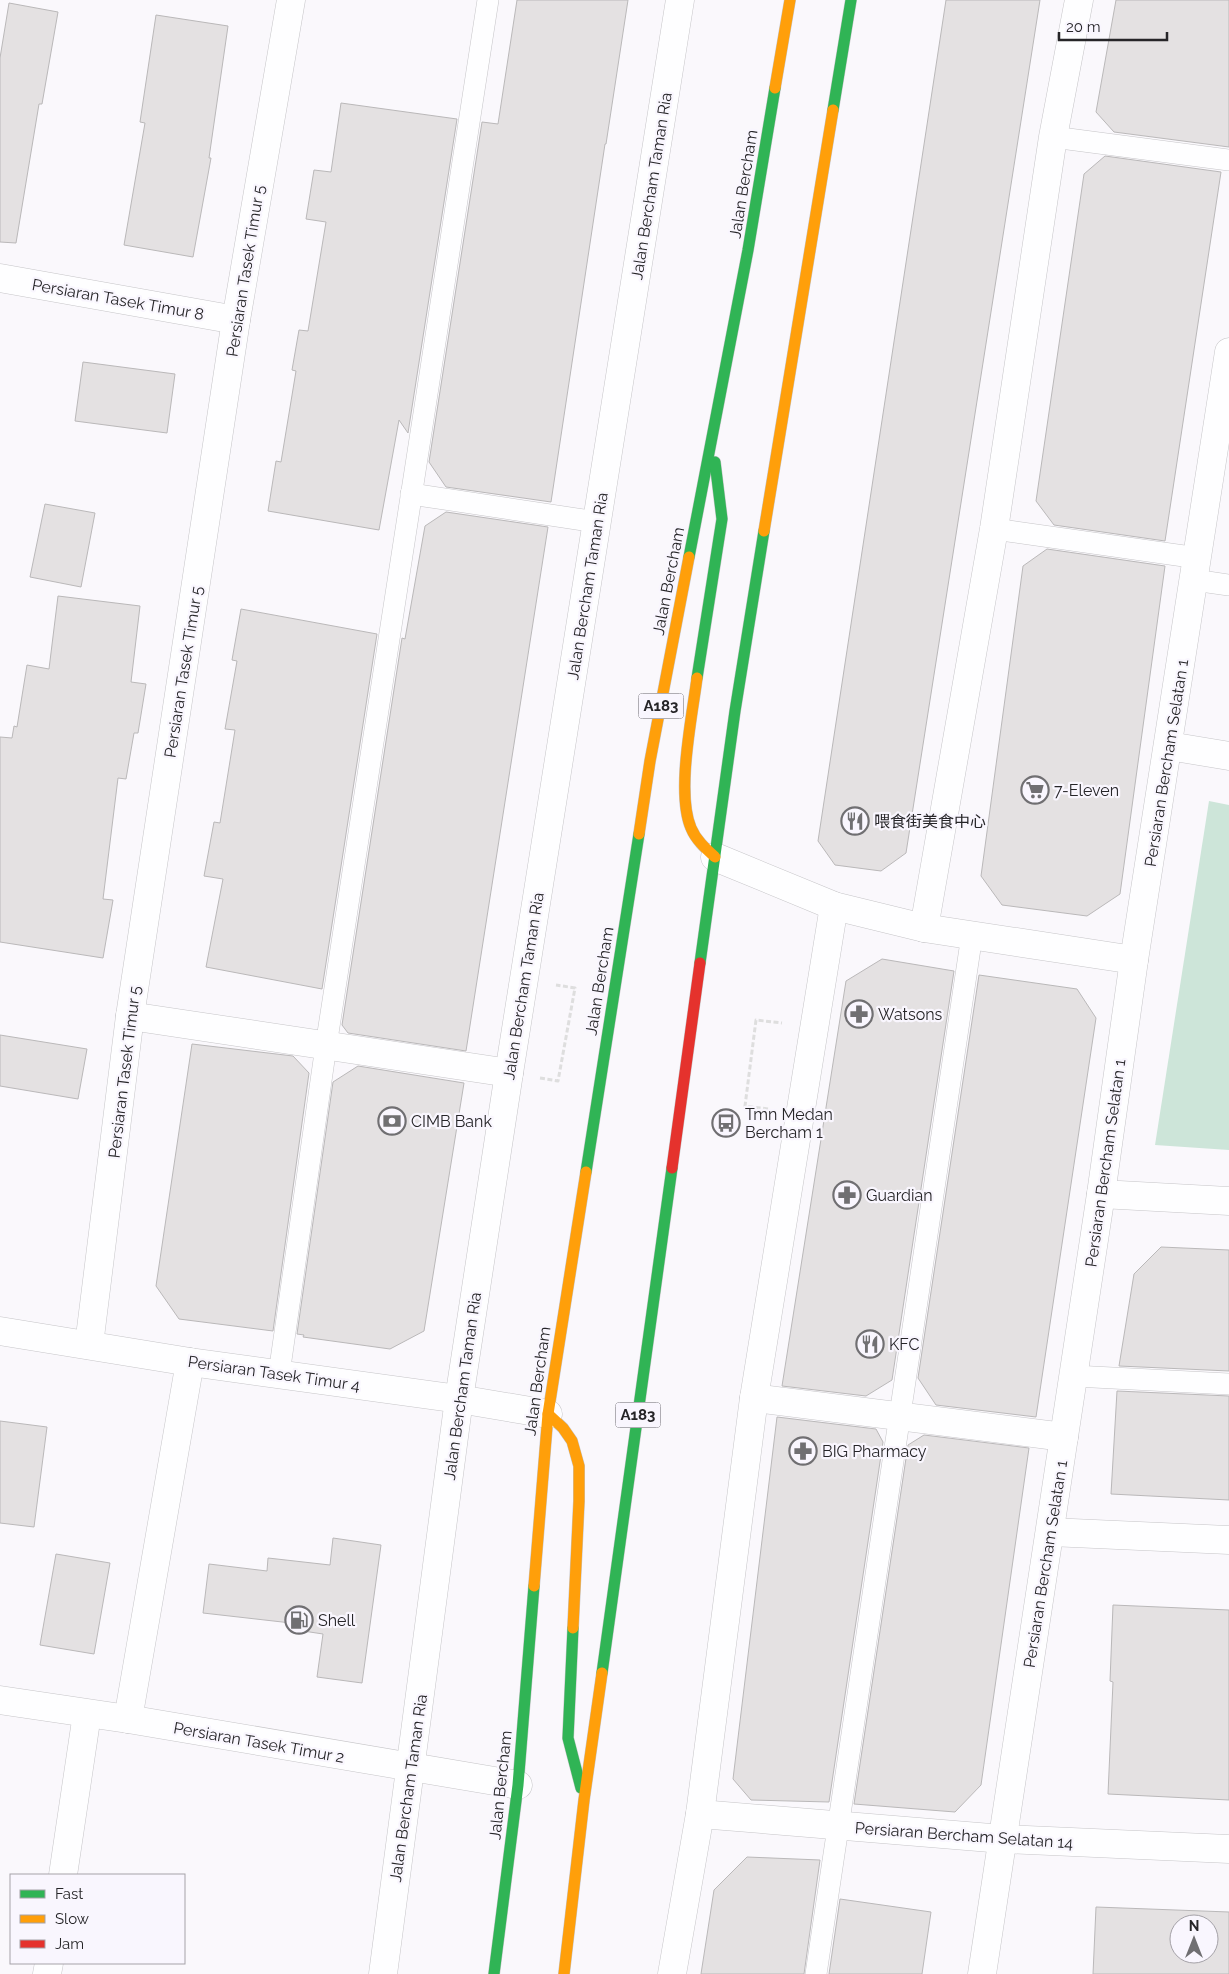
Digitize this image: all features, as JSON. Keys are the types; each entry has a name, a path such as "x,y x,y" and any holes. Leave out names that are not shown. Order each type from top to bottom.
{"main road":[{"name":"Jalan Bercham","path":"494,1974 518,1785 548,1414 650,761 748,250 790,0"},
{"name":"A183","path":"564,1974 584,1800 735,711 851,0"},
{"path":"712,437 722,519 701,644 684,785 684,806 691,831 700,846 715,857"},
{"path":"548,1414 568,1434 576,1450 579,1469 576,1588 568,1738 584,1800"}],"street":[{"name":"Persiaran Tasek Timur 5","path":"89,1346 130,1016 236,320 291,0"},
{"name":"Jalan Bercham Taman Ria","path":"382,1974 459,1399 508,1074 680,0"},
{"path":"924,928 994,529 1053,137 1079,0"},
{"name":"Persiaran Tasek Timur 8","path":"0,278 236,320"},
{"name":"Persiaran Bercham Selatan 1","path":"982,1974 1074,1376 1134,960 1196,569 1224,417 1229,352"},
{"path":"1169,746 1229,756"},
{"path":"715,857 834,906 924,928 1134,960"},
{"path":"672,1974 700,1814 754,1398 834,906"},
{"path":"130,1016 508,1074"},
{"path":"1101,1194 1229,1201"},
{"name":"Persiaran Tasek Timur 4","path":"0,1332 190,1362 459,1399 548,1414"},
{"path":"128,1719 190,1362"},
{"path":"754,1398 1064,1437"},
{"path":"1050,1532 1229,1540"},
{"name":"Persiaran Tasek Timur 2","path":"0,1700 128,1719 518,1785"},
{"path":"63,1874 87,1714"},
{"name":"Persiaran Bercham Selatan 14","path":"700,1814 1003,1839 1229,1849"}],"lane":[{"path":"279,1374 326,1046 488,0"},
{"path":"1053,137 1229,160"},
{"path":"411,494 597,522"},
{"path":"994,529 1196,569 1229,585"},
{"path":"816,1974 972,935"},
{"path":"1074,1376 1229,1384"}],"path":[{"path":"508,1074 558,1081 574,988 524,980"},
{"path":"746,1106 756,1020"}],"green space":[{"path":"1209,801 1229,805 1229,1150 1155,1145"}],"building":[{"path":"517,0 628,0 551,502 446,487 429,462 482,122 498,124"},
{"path":"946,0 1040,0 906,853 881,871 835,865 818,841"},
{"path":"1116,0 1229,0 1229,147 1114,132 1096,112"},
{"path":"9,3 58,12 42,104 39,104 16,243 0,242 0,58"},
{"path":"156,15 228,26 209,158 211,158 193,257 124,245 145,123 140,122"},
{"path":"341,103 457,119 408,433 399,420 379,530 268,511 276,461 281,462 296,371 292,370 299,330 308,331 326,222 306,219 314,170 331,172"},
{"path":"1105,156 1221,172 1165,541 1054,525 1036,501 1084,174"},
{"path":"83,362 175,374 167,433 75,421"},
{"path":"45,504 95,513 81,587 30,577"},
{"path":"446,512 548,527 466,1051 348,1033 342,1025 402,638 405,639 425,526"},
{"path":"1047,549 1165,566 1120,894 1087,916 1002,905 981,876 1023,566"},
{"path":"58,596 140,606 131,682 146,684 138,733 134,733 126,779 118,778 103,899 113,900 103,958 0,942 0,737 12,738 14,726 17,727 27,665 49,669"},
{"path":"241,609 377,634 322,989 206,967 223,879 204,876 214,822 220,823 235,730 225,729 237,661 232,660"},
{"path":"882,959 954,971 892,1380 866,1396 782,1386 846,981"},
{"path":"979,975 1077,989 1096,1018 1036,1417 936,1405 918,1378"},
{"path":"0,1035 87,1049 78,1099 0,1086"},
{"path":"192,1044 293,1056 309,1073 273,1331 179,1319 156,1286"},
{"path":"358,1066 464,1083 424,1331 390,1349 303,1337 304,1335 297,1334 333,1082"},
{"path":"1161,1247 1229,1250 1229,1371 1119,1366 1134,1274"},
{"path":"1117,1391 1229,1396 1229,1500 1111,1494"},
{"path":"777,1417 876,1429 883,1442 829,1802 751,1800 733,1779"},
{"path":"0,1421 47,1427 34,1527 0,1523"},
{"path":"924,1435 1029,1448 981,1785 955,1812 854,1804 908,1445"},
{"path":"333,1538 381,1545 362,1683 317,1677 323,1634 290,1629 291,1623 203,1613 209,1564 267,1571 268,1558 330,1565"},
{"path":"56,1554 110,1563 94,1654 40,1645"},
{"path":"1113,1605 1229,1610 1229,1800 1108,1794 1113,1682 1110,1681"},
{"path":"747,1857 820,1860 804,1974 701,1974 714,1890"},
{"path":"840,1899 931,1912 922,1974 829,1974"},
{"path":"1096,1907 1229,1912 1229,1974 1093,1974"}],"traffic: fast":[{"path":"833,110 851,0"},
{"path":"689,557 748,250 775,88"},
{"path":"697,678 722,519 715,462"},
{"path":"700,963 735,711 764,531"},
{"path":"586,1172 639,834"},
{"path":"602,1673 672,1168"},
{"path":"494,1974 518,1785 534,1586"},
{"path":"573,1628 568,1738 581,1788"}],"traffic: slow":[{"path":"775,88 790,0"},
{"path":"764,531 833,110"},
{"path":"639,834 650,761 689,557"},
{"path":"697,678 686,754 685,795 691,828 701,844 715,857"},
{"path":"534,1586 548,1414 586,1172"},
{"path":"548,1414 563,1428 572,1441 579,1466 573,1628"},
{"path":"564,1974 584,1800 602,1673"}],"traffic: jam":[{"path":"672,1168 700,963"}],"place":[{"name":"7-Eleven","path":"1035,790"},
{"name":"喂食街美食中心","path":"855,821"},
{"name":"Watsons","path":"859,1014"},
{"name":"CIMB Bank","path":"392,1121"},
{"name":"Tmn Medan Bercham 1","path":"726,1123"},
{"name":"Guardian","path":"847,1195"},
{"name":"KFC","path":"870,1344"},
{"name":"BIG Pharmacy","path":"803,1451"},
{"name":"Shell","path":"299,1620"}]}
